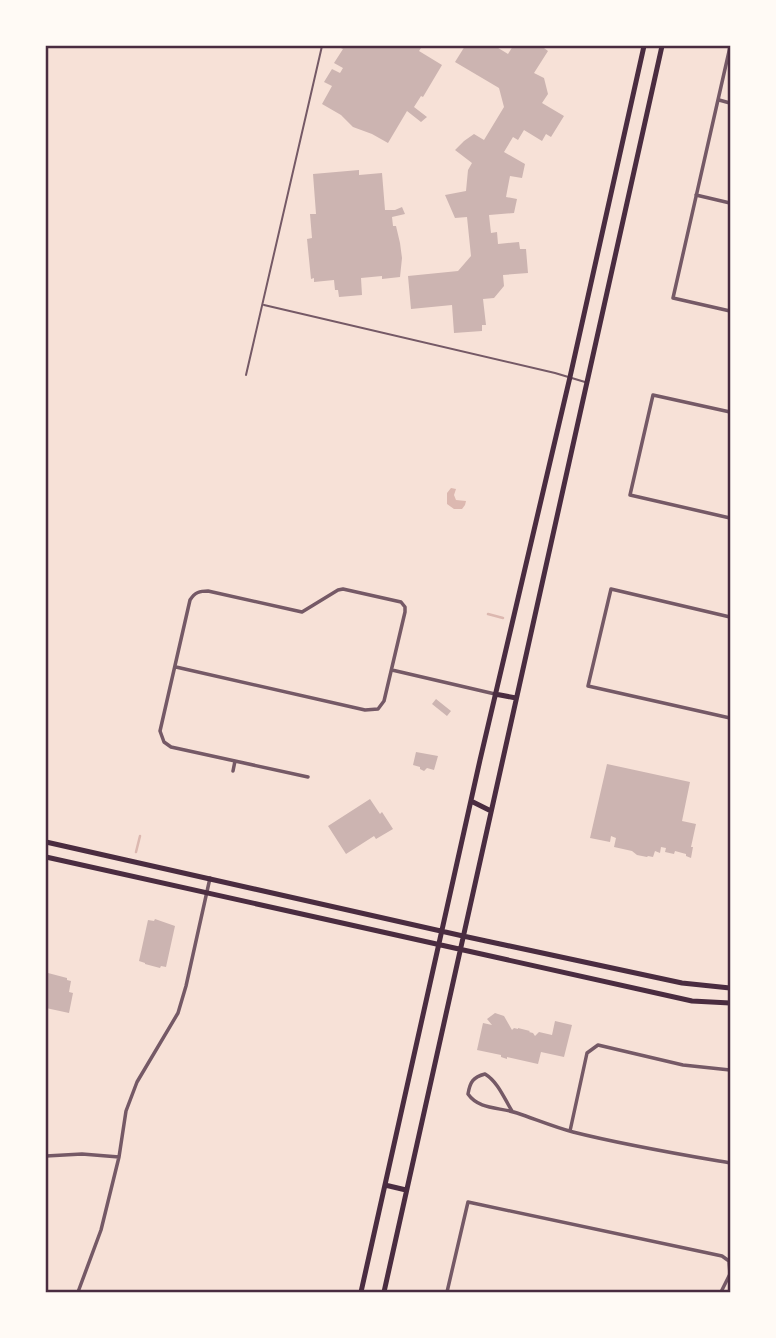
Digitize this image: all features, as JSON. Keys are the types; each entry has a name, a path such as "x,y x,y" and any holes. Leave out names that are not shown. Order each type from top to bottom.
{"main road":[{"path":"361,1293 644,46"},
{"path":"384,1293 662,46"},
{"path":"495,694 516,698"},
{"path":"471,801 491,811"},
{"path":"46,842 682,983 730,988"},
{"path":"46,857 692,1001 730,1003"},
{"path":"679,998 682,983"},
{"path":"385,1185 407,1190"}],"street":[{"path":"730,47 673,298 730,312"},
{"path":"719,100 730,103"},
{"path":"696,195 730,203"},
{"path":"730,412 653,395 630,495 730,518"},
{"path":"176,667 365,709 378,709 384,701 405,612 401,602 343,589 302,612 208,591 193,594 160,731 164,742 171,747 309,777"},
{"path":"730,617 611,589 588,687 730,718"},
{"path":"391,670 495,694"},
{"path":"233,771 235,761"},
{"path":"78,1293 101,1230 127,1111 137,1082 178,1013 210,878"},
{"path":"570,1131 585,1058 587,1053 598,1045 683,1065 730,1070"},
{"path":"512,1111 494,1079 485,1073 476,1076 469,1084 468,1094 480,1105 512,1111 570,1131 730,1163"},
{"path":"46,1156 82,1154 119,1157"},
{"path":"447,1293 468,1202 722,1256 729,1261 730,1274 721,1293"}],"lane":[{"path":"246,375 322,46"},
{"path":"263,305 587,383"}],"shaded area":[{"path":"451,488 456,489 456,500 466,501 462,509 454,509 447,504 447,493"}],"building":[{"path":"336,46 421,48 419,51 442,65 414,107 427,117 421,122 407,111 388,143 353,127 341,115 322,104 332,86 324,82 332,69 340,73 343,68 334,63 343,49"},
{"path":"465,46 495,46 508,54 513,46 546,46 544,48 548,51 534,73 544,78 548,94 542,103 564,116 551,137 546,134 542,141 524,130 518,140 513,137 504,152 525,164 522,178 510,176 506,197 517,199 514,213 489,215 491,233 497,232 498,244 519,242 520,249 526,249 528,273 503,275 504,286 494,298 483,299 486,325 482,325 482,331 454,333 452,305 411,309 408,276 458,271 471,256 467,217 455,218 445,195 466,191 468,170 472,163 455,150 474,134 484,140 504,107 499,88 455,62"},
{"path":"359,170 359,175 382,173 385,210 402,207 405,214 392,217 402,258 400,277 361,278 362,295 339,297 334,280 314,282 314,278 311,279 307,239 312,238 310,214 316,214 313,174"},
{"path":"436,699 451,711 447,716 432,704"},
{"path":"416,752 438,756 434,770 427,768 424,771 413,765"},
{"path":"607,764 690,782 682,821 696,824 691,858 675,851 674,854 665,852 666,848 661,847 660,853 655,851 653,857 647,857 614,847 616,838 611,836 610,842 590,838"},
{"path":"370,799 393,829 376,839 374,836 346,854 328,826"},
{"path":"155,919 175,926 166,967 160,968 139,961 148,920"},
{"path":"48,973 71,981 69,992 73,993 69,1013 46,1008"},
{"path":"495,1013 504,1016 512,1030 518,1028 530,1031 535,1036 539,1032 552,1035 555,1021 572,1025 564,1057 541,1052 538,1064 477,1050 483,1023 492,1025 487,1019"}],"waterway":[{"path":"488,614 503,618"},
{"path":"136,852 140,836"}]}
